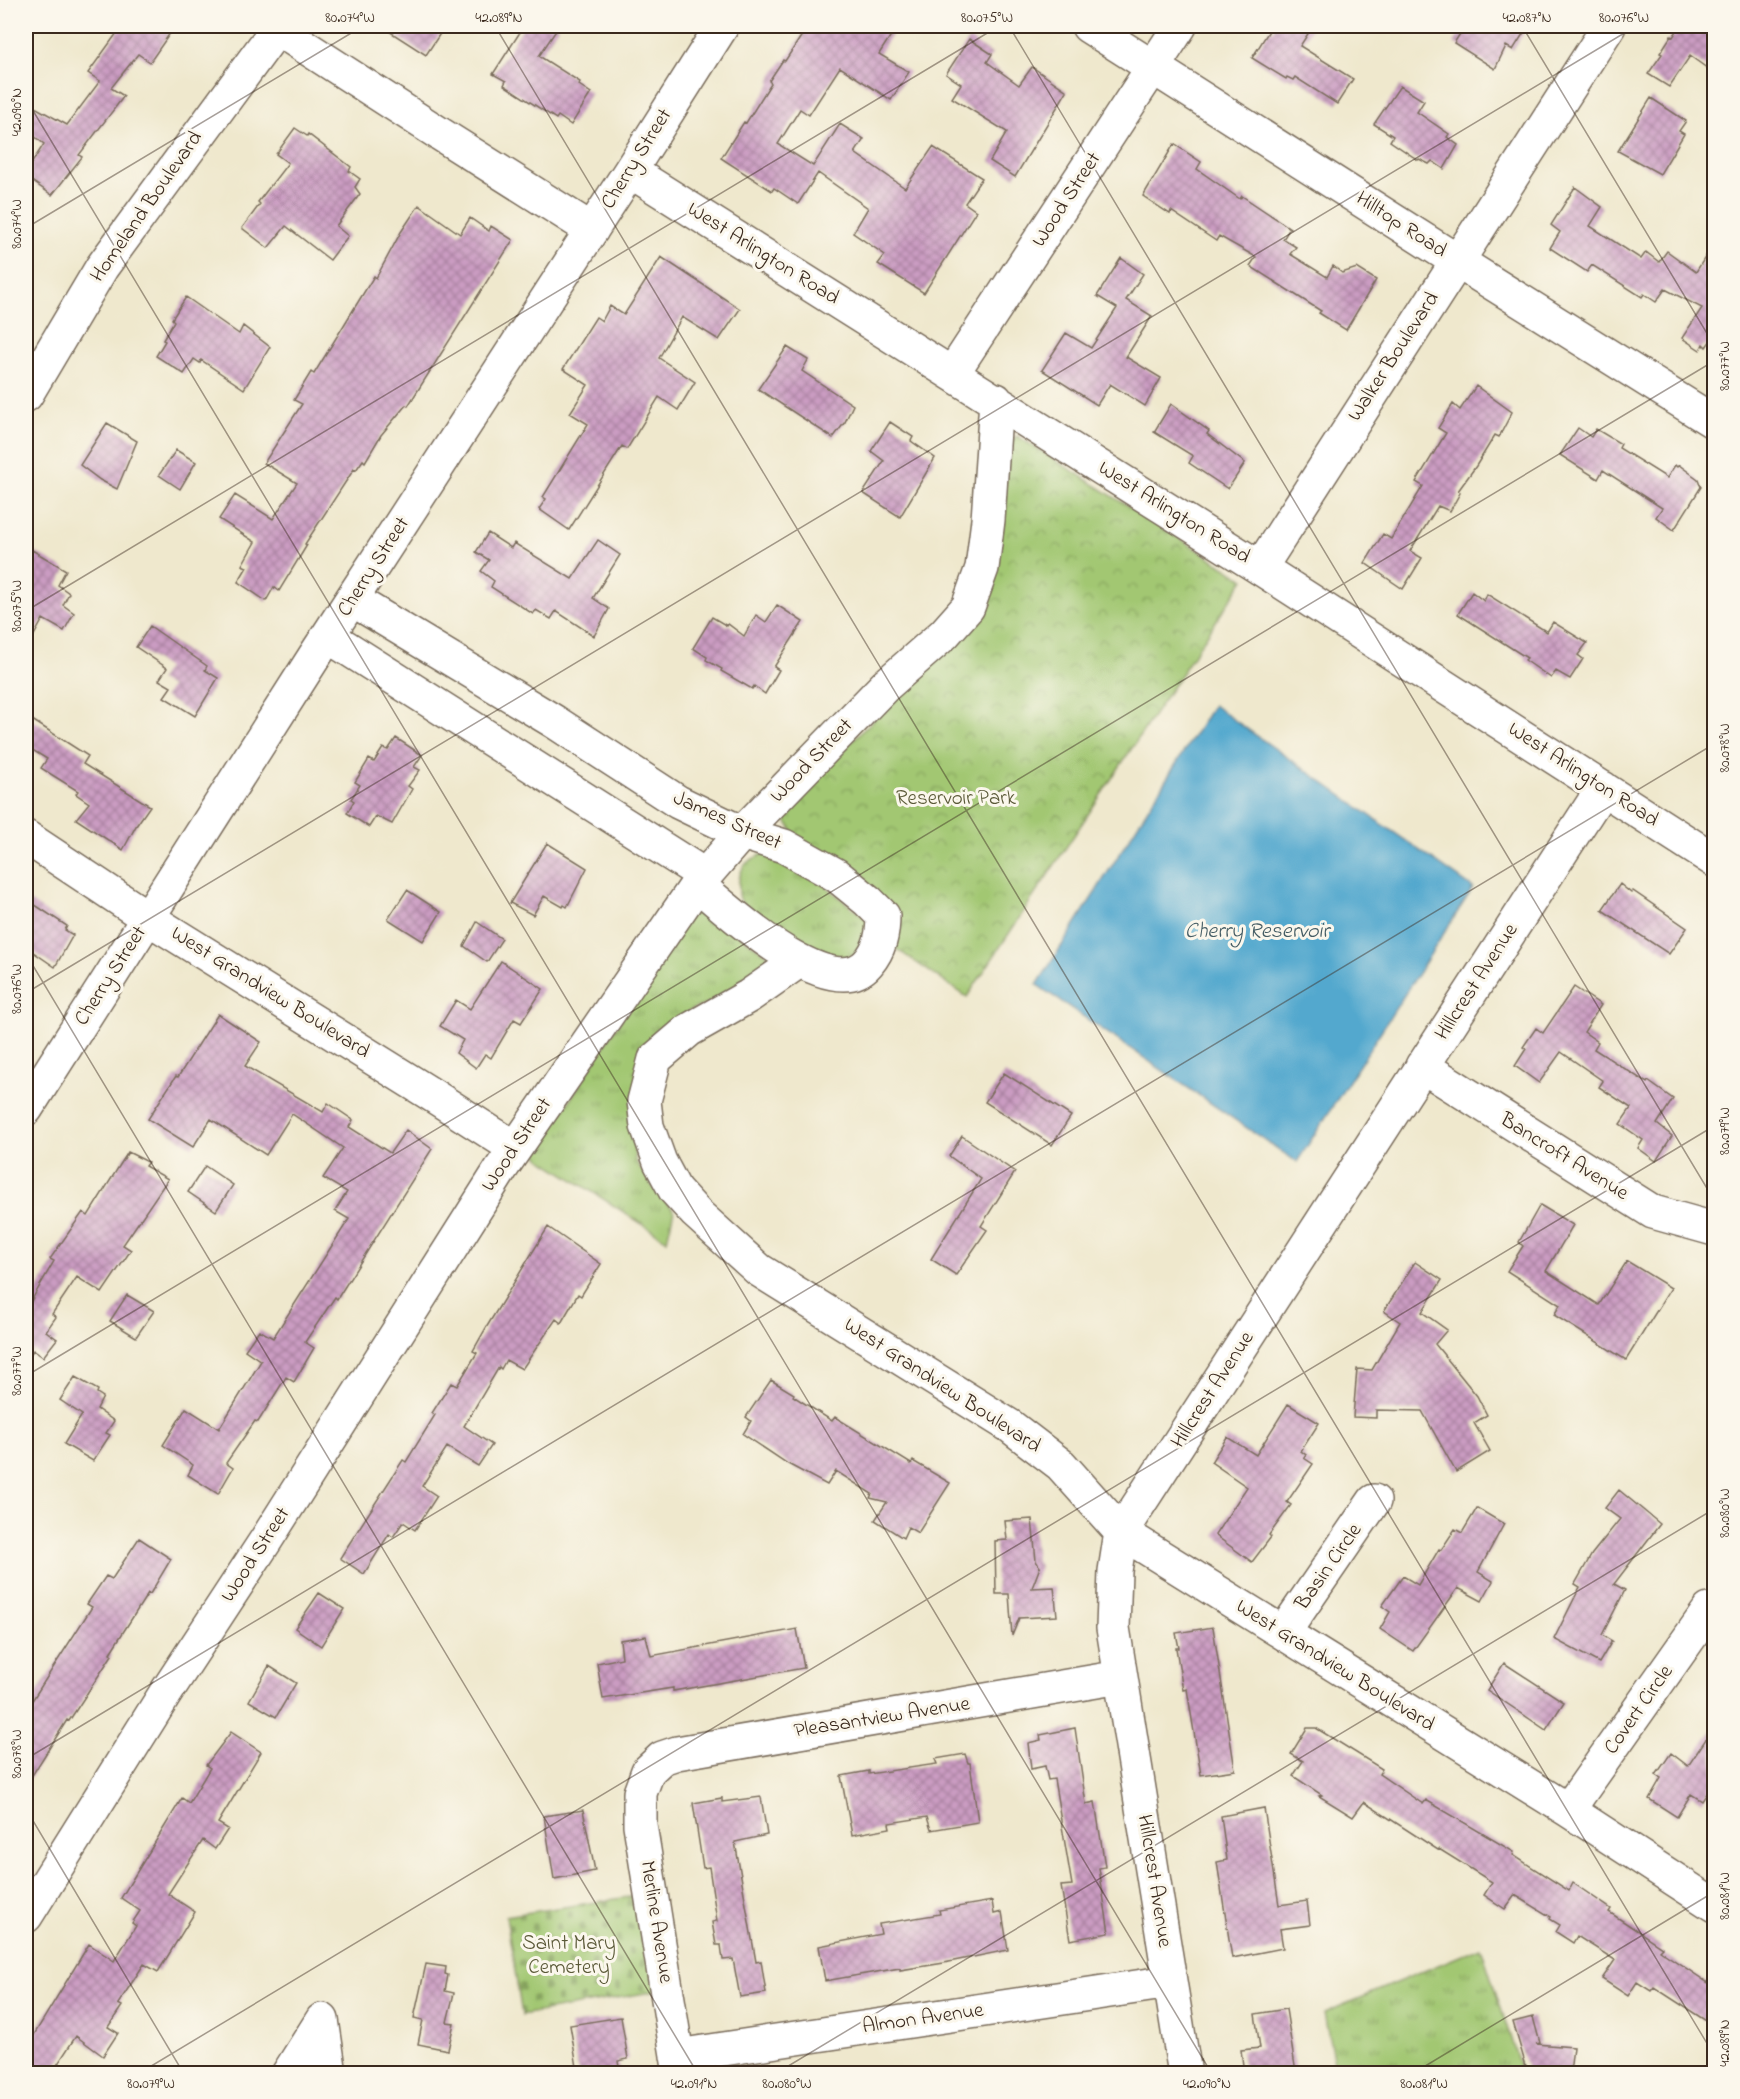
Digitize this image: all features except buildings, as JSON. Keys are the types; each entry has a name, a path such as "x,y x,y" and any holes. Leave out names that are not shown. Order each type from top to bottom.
{"street":[{"path":"276,26 592,230"},
{"name":"Homeland Boulevard","path":"26,395 102,267 276,26"},
{"name":"Cherry Street","path":"26,1109 722,26"},
{"name":"Hilltop Road","path":"1088,26 1714,422"},
{"name":"Wood Street","path":"952,374 1180,26"},
{"name":"Walker Boulevard","path":"1260,568 1609,26"},
{"name":"West Arlington Road","path":"630,171 996,400 1714,858"},
{"name":"Wood Street","path":"26,1916 514,1148 701,880 742,833 885,686 944,634 968,607 982,568 988,520 996,400"},
{"name":"James Street","path":"328,636 701,880 750,929 800,961 820,970 841,974 864,967 873,957 883,935 883,916 836,875 784,846 742,833 678,802 555,722 353,600"},
{"name":"Hillcrest Avenue","path":"1185,2073 1113,1628 1114,1571 1121,1532 1603,788"},
{"name":"West Grandview Boulevard","path":"26,837 148,918 514,1148"},
{"name":"West Grandview Boulevard","path":"800,961 749,996 688,1030 655,1059 644,1101 647,1126 660,1162 675,1190 696,1213 759,1270 1010,1426 1060,1465 1121,1532 1568,1810 1714,1905"},
{"name":"Bancroft Avenue","path":"1422,1066 1653,1212 1714,1229"},
{"name":"Basin Circle","path":"1284,1632 1374,1501"},
{"name":"Covert Circle","path":"1568,1810 1709,1610"},
{"name":"Pleasantview Avenue","path":"648,1771 662,1758 677,1753 1120,1677"},
{"name":"Merline Avenue","path":"648,1771 640,1793 640,1825 679,2065"},
{"name":"Almon Avenue","path":"679,2065 1170,1982"},
{"path":"288,2073 322,2020 330,2073"}],"green space":[{"name":"Reservoir Park","path":"1017,436 1244,579 967,997 895,948 797,839 784,817 785,806 963,633 1004,448"},
{"path":"763,854 795,861 872,924 868,951 833,962 782,934 746,907 739,897 740,874 746,863"},
{"path":"703,911 768,955 769,966 728,996 691,1010 659,1037 631,1113 635,1160 655,1190 674,1210 667,1240 536,1154 691,914"},
{"name":"Saint Mary Cemetery","path":"641,1895 657,1991 522,2015 506,1916"},
{"path":"1481,1947 1522,2073 1336,2073 1324,2013"}],"water":[{"name":"Cherry Reservoir","path":"1213,705 1473,888 1297,1162 1037,985"}]}
